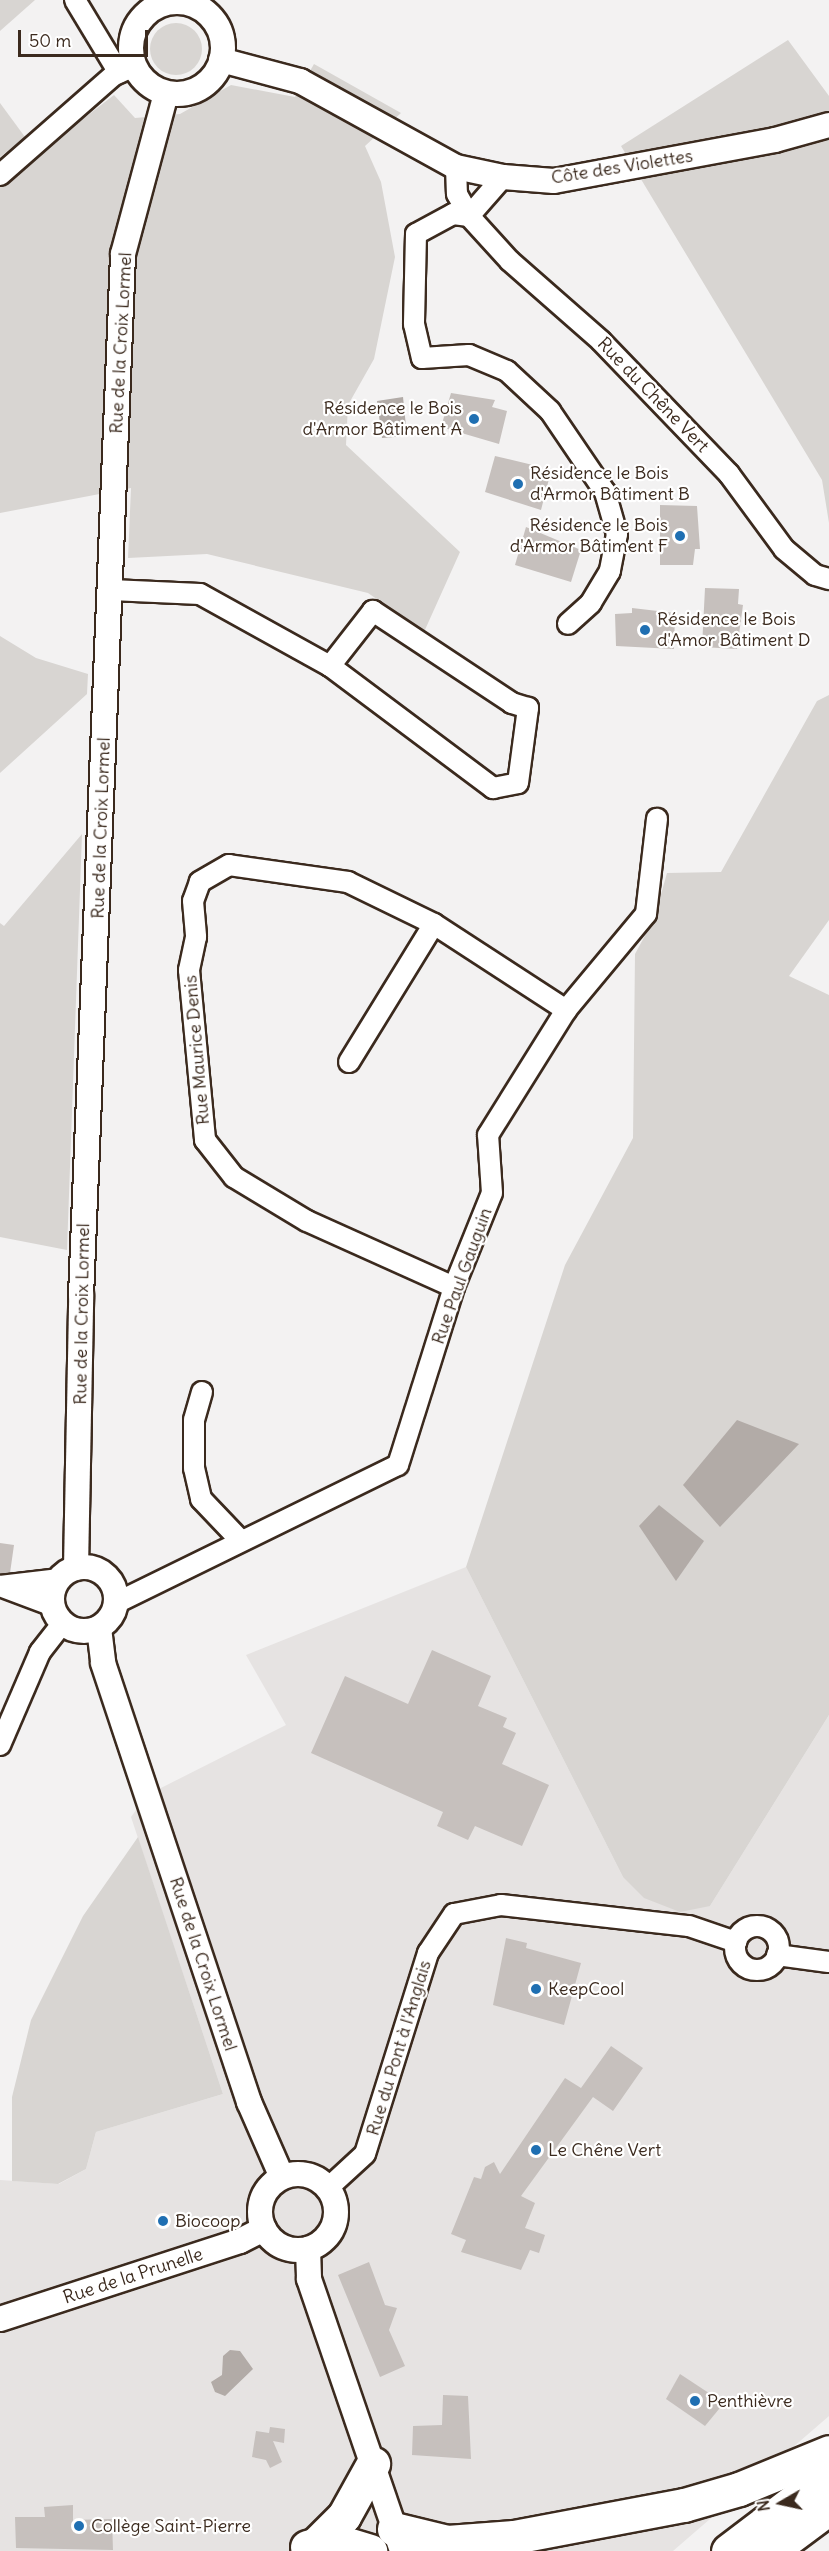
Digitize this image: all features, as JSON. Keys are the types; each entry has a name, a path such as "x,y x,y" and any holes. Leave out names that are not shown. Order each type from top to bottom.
{"highway":[{"path":"398,2540 447,2542 514,2537 684,2505 829,2452"},
{"path":"307,2547 344,2517 373,2464"},
{"path":"728,2551 829,2474"},
{"path":"771,2551 829,2508"},
{"path":"795,2551 829,2525"},
{"path":"307,2547 334,2540 370,2551"}],"street":[{"path":"0,176 127,69 131,38 140,6 191,2 214,20 221,34 222,60 205,86 180,95 166,94 152,88 127,69 75,0"},
{"name":"Côte des Violettes","path":"222,60 328,93 456,167 503,177 554,181 776,140 829,125"},
{"name":"Rue de la Croix Lormel","path":"68,1574 111,590 123,254 166,94"},
{"name":"Rue du Chêne Vert","path":"456,167 458,195 469,216 510,261 601,341 721,465 784,549 815,575 829,579"},
{"path":"503,177 469,216 453,214 416,234 416,335 422,358 469,355 507,371 550,411 604,492 616,534 610,571 591,603 568,624"},
{"path":"111,590 200,594 330,666 493,788 519,783 528,708 512,704 373,611 330,666"},
{"name":"Rue Paul Gauguin","path":"116,1603 398,1466 454,1287 492,1193 488,1135 566,1010 646,914 657,819"},
{"name":"Rue Maurice Denis","path":"434,924 348,882 229,865 200,882 194,901 196,937 189,970 205,1140 234,1177 307,1221 454,1287"},
{"path":"349,1062 434,924 566,1010"},
{"path":"202,1392 194,1420 194,1468 201,1499 241,1541"},
{"path":"0,1745 58,1615 68,1574"},
{"path":"68,1574 105,1575 116,1603 99,1628 80,1631 58,1615 0,1586 68,1574"},
{"name":"Rue de la Croix Lormel","path":"99,1628 103,1663 131,1748 249,2102 282,2177"},
{"name":"Rue du Pont à l'Anglais","path":"334,2183 365,2154 428,1953 454,1914 501,1905 689,1926 736,1942"},
{"path":"766,1928 778,1942 777,1955 762,1970 747,1968 738,1959 736,1942 747,1929 766,1928"},
{"path":"777,1955 829,1962"},
{"path":"306,2175 334,2183 335,2224 329,2235 309,2249 283,2247 264,2229 261,2205 272,2184 282,2177 306,2175"},
{"name":"Rue de la Prunelle","path":"0,2319 240,2241 264,2229"},
{"path":"309,2249 309,2279 398,2540"}],"shaded area":[{"path":"0,0 35,0 0,31"},
{"path":"176,23 186,25 194,31 200,39 202,49 200,59 194,67 186,73 176,75 166,73 158,67 152,59 150,49 152,39 158,31 166,25"},
{"path":"788,40 829,96 829,523 822,480 621,146"},
{"path":"314,64 401,113 365,146 381,182 395,257 374,359 348,405 346,445 460,552 424,632 368,593 207,554 128,558 131,488 0,513 0,183 114,95 135,118 180,114 231,85 295,97"},
{"path":"0,103 25,137 0,157"},
{"path":"403,397 407,436 382,438 377,401"},
{"path":"0,636 36,658 88,674 87,694 0,773"},
{"path":"829,695 829,920 789,976 829,995 829,1715 710,1906 680,1912 644,1898 623,1877 466,1567 565,1265 633,1138 635,954 654,919 667,873 721,872 817,701"},
{"path":"82,834 67,1250 0,1237 0,923 4,926"},
{"path":"737,1420 799,1444 720,1527 683,1485"},
{"path":"659,1505 704,1541 676,1581 639,1526"},
{"path":"466,1567 623,1877 710,1906 829,1715 829,2416 673,2551 0,2551 0,2180 59,2184 86,2169 96,2132 223,2094 131,1817 147,1795 286,1725 246,1655"},
{"path":"138,1837 223,2094 96,2132 86,2169 58,2184 12,2181 12,2097 31,2020 83,1916"},
{"path":"230,2350 240,2351 253,2369 225,2396 215,2392 211,2382 222,2375 223,2356"}],"building":[{"name":"Résidence le Bois d'Armor Bâtiment A","path":"451,393 495,400 492,407 507,411 499,444 441,427"},
{"name":"Résidence le Bois d'Armor Bâtiment B","path":"495,456 537,466 535,471 550,475 541,510 485,492"},
{"name":"Résidence le Bois d'Armor Bâtiment F","path":"660,505 697,506 700,549 695,549 693,565 660,565"},
{"path":"526,527 581,550 571,582 515,565"},
{"path":"705,588 739,589 738,604 743,605 737,649 702,647"},
{"name":"Résidence le Bois d'Amor Bâtiment D","path":"632,608 675,613 674,649 616,646 615,614 632,613"},
{"path":"0,1543 14,1545 10,1573 0,1574"},
{"path":"432,1650 491,1676 478,1706 507,1718 503,1727 516,1733 502,1764 549,1785 522,1846 475,1826 468,1840 437,1826 443,1812 311,1753 345,1676 408,1704"},
{"name":"KeepCool","path":"506,1938 527,1943 526,1948 581,1963 564,2025 493,2005"},
{"name":"Le Chêne Vert","path":"611,2046 643,2068 613,2111 593,2097 521,2196 535,2203 525,2228 545,2235 539,2253 530,2250 521,2270 461,2252 466,2240 451,2234 474,2177 481,2179 485,2167 494,2162 500,2174 565,2078 581,2088"},
{"path":"369,2262 385,2305 397,2308 389,2330 405,2366 380,2377 338,2275"},
{"name":"Penthièvre","path":"680,2374 724,2403 705,2426 666,2399"},
{"path":"443,2395 468,2396 471,2459 412,2455 413,2426 442,2425"},
{"path":"270,2427 285,2429 284,2443 273,2441 282,2462 270,2468 266,2460 252,2457 256,2431 269,2433"},
{"name":"Collège Saint-Pierre","path":"73,2505 73,2520 112,2519 113,2550 16,2548 15,2517 45,2517 44,2507"}],"place":[{"name":"Résidence le Bois d'Armor Bâtiment A","path":"474,419"},
{"name":"Résidence le Bois d'Armor Bâtiment B","path":"518,484"},
{"name":"Résidence le Bois d'Armor Bâtiment F","path":"680,536"},
{"name":"Résidence le Bois d'Amor Bâtiment D","path":"645,630"},
{"name":"KeepCool","path":"536,1989"},
{"name":"Le Chêne Vert","path":"536,2150"},
{"name":"Biocoop","path":"163,2221"},
{"name":"Penthièvre","path":"695,2401"},
{"name":"Collège Saint-Pierre","path":"79,2526"}]}
